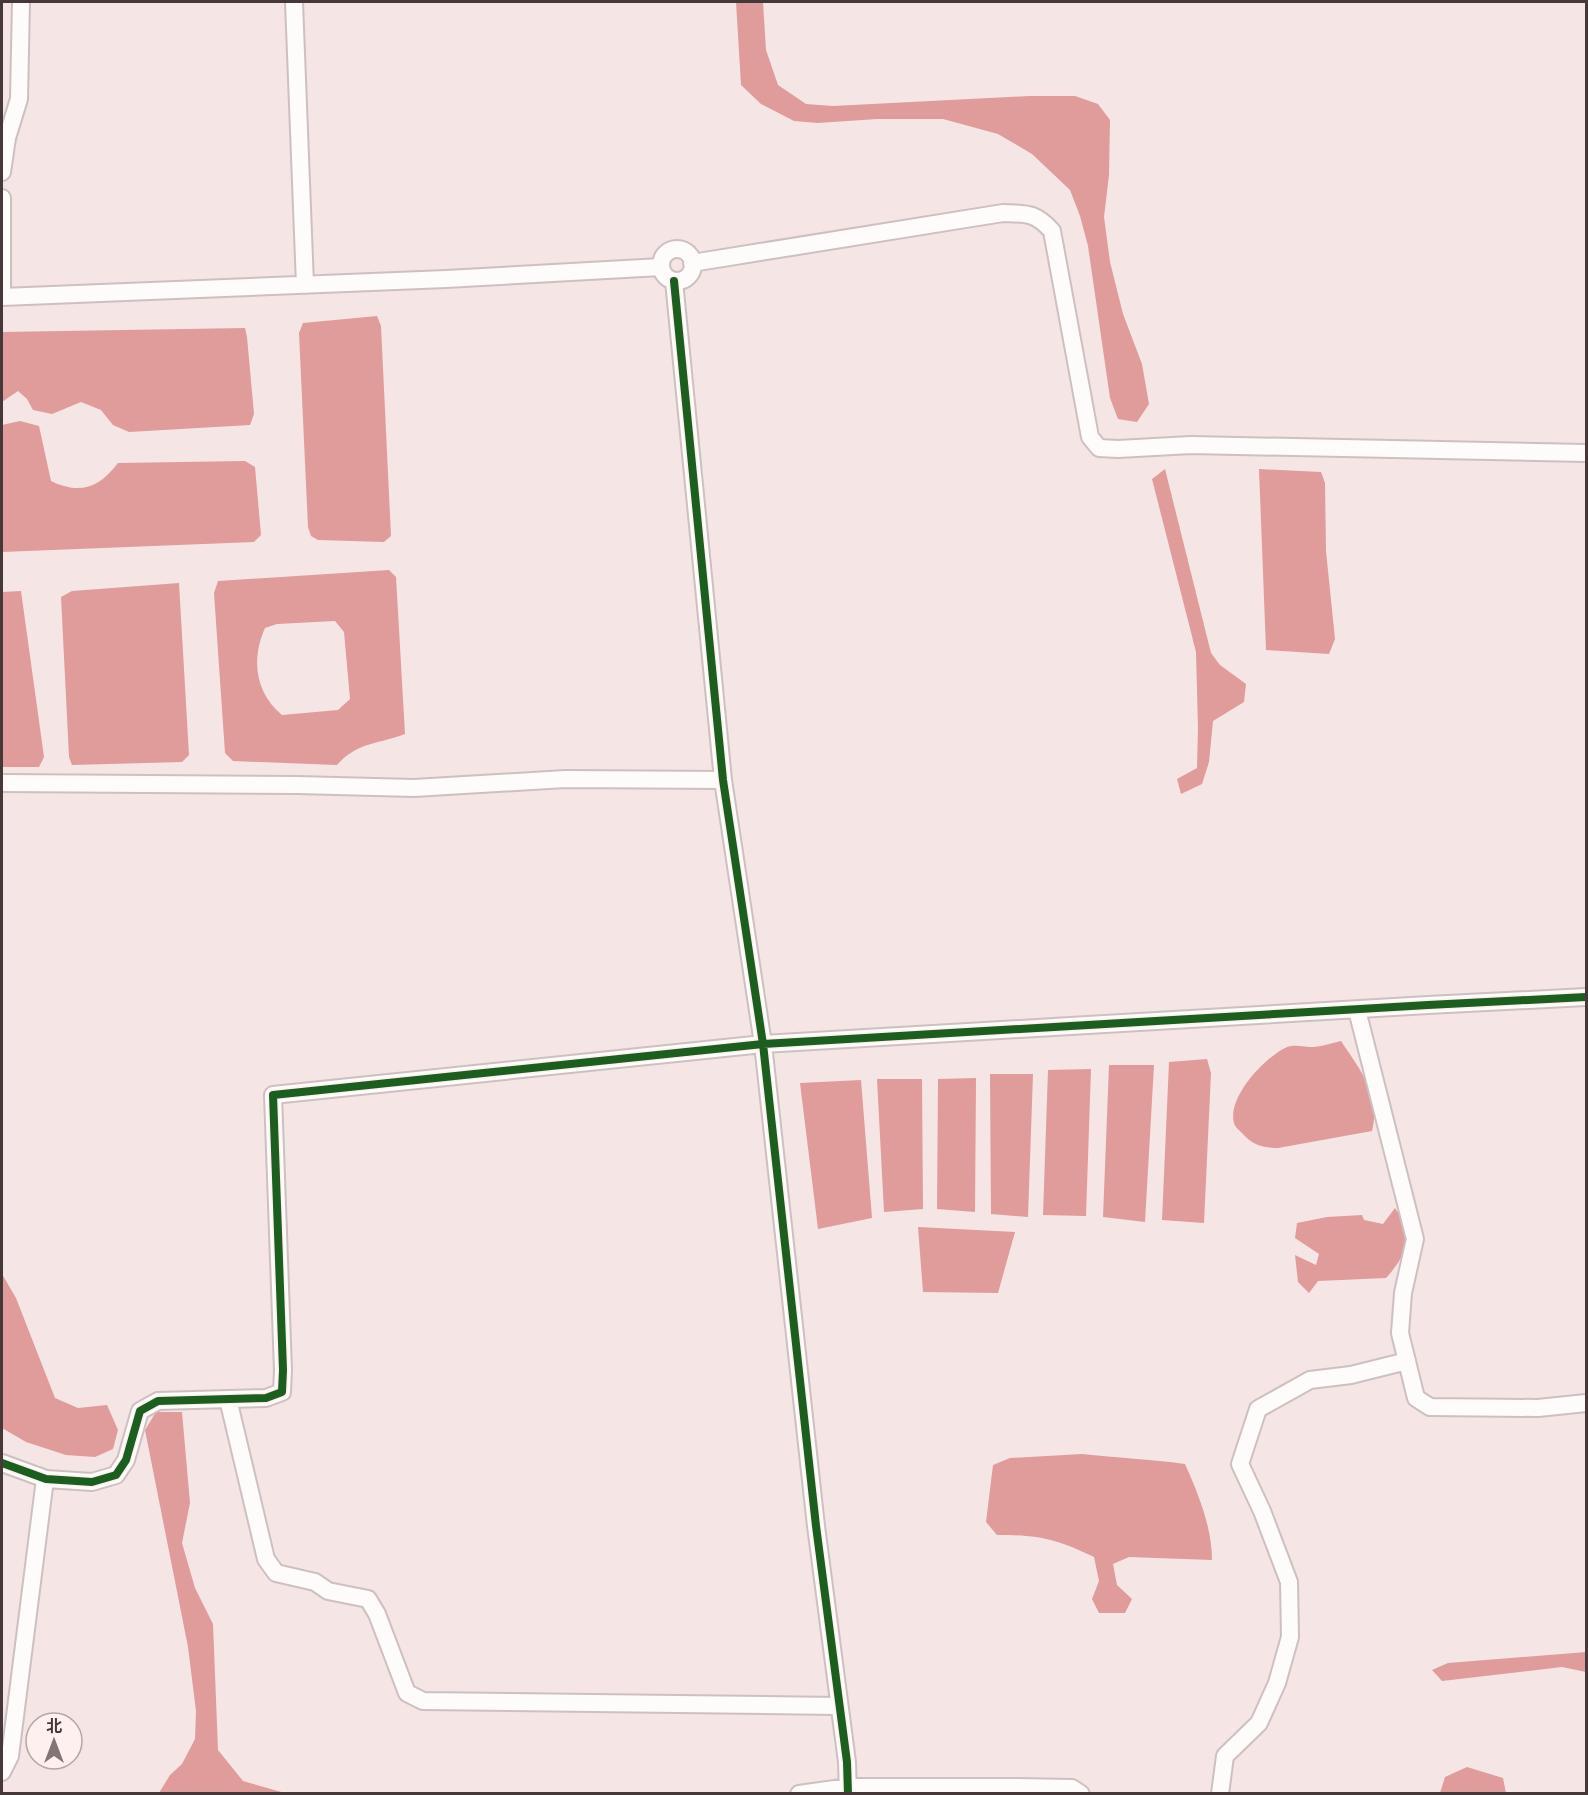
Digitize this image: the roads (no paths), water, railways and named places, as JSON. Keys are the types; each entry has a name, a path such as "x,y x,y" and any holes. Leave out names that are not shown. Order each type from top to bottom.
{"street":[{"path":"2,172 7,138 19,99 21,2"},
{"path":"294,2 305,285"},
{"path":"2,198 2,297 447,279 661,267"},
{"path":"693,263 1003,213 1027,214 1041,219 1052,231 1090,437 1099,448 1191,445 1587,453"},
{"path":"677,249 687,253 693,263 689,276 680,281 674,281 665,276 661,267 663,257 677,249"},
{"path":"674,281 723,780 763,1044 848,1790"},
{"path":"2,783 414,788 565,779 723,780"},
{"path":"2,1463 45,1479 92,1482 116,1475 126,1460 140,1411 158,1401 266,1398 282,1392 273,1095 763,1044 1587,998"},
{"path":"1357,1010 1415,1239 1403,1293 1400,1333 1416,1398 1431,1407 1538,1408 1587,1402"},
{"path":"1220,1794 1225,1756 1260,1723 1277,1683 1290,1637 1289,1582 1262,1510 1240,1464 1258,1409 1310,1380 1351,1375 1407,1361"},
{"path":"228,1399 266,1559 276,1572 315,1582 328,1591 368,1599 377,1614 407,1694 423,1701 838,1706"},
{"path":"2,1772 10,1756 45,1479"},
{"path":"799,1794 848,1790 1072,1788 1081,1794"}]}
